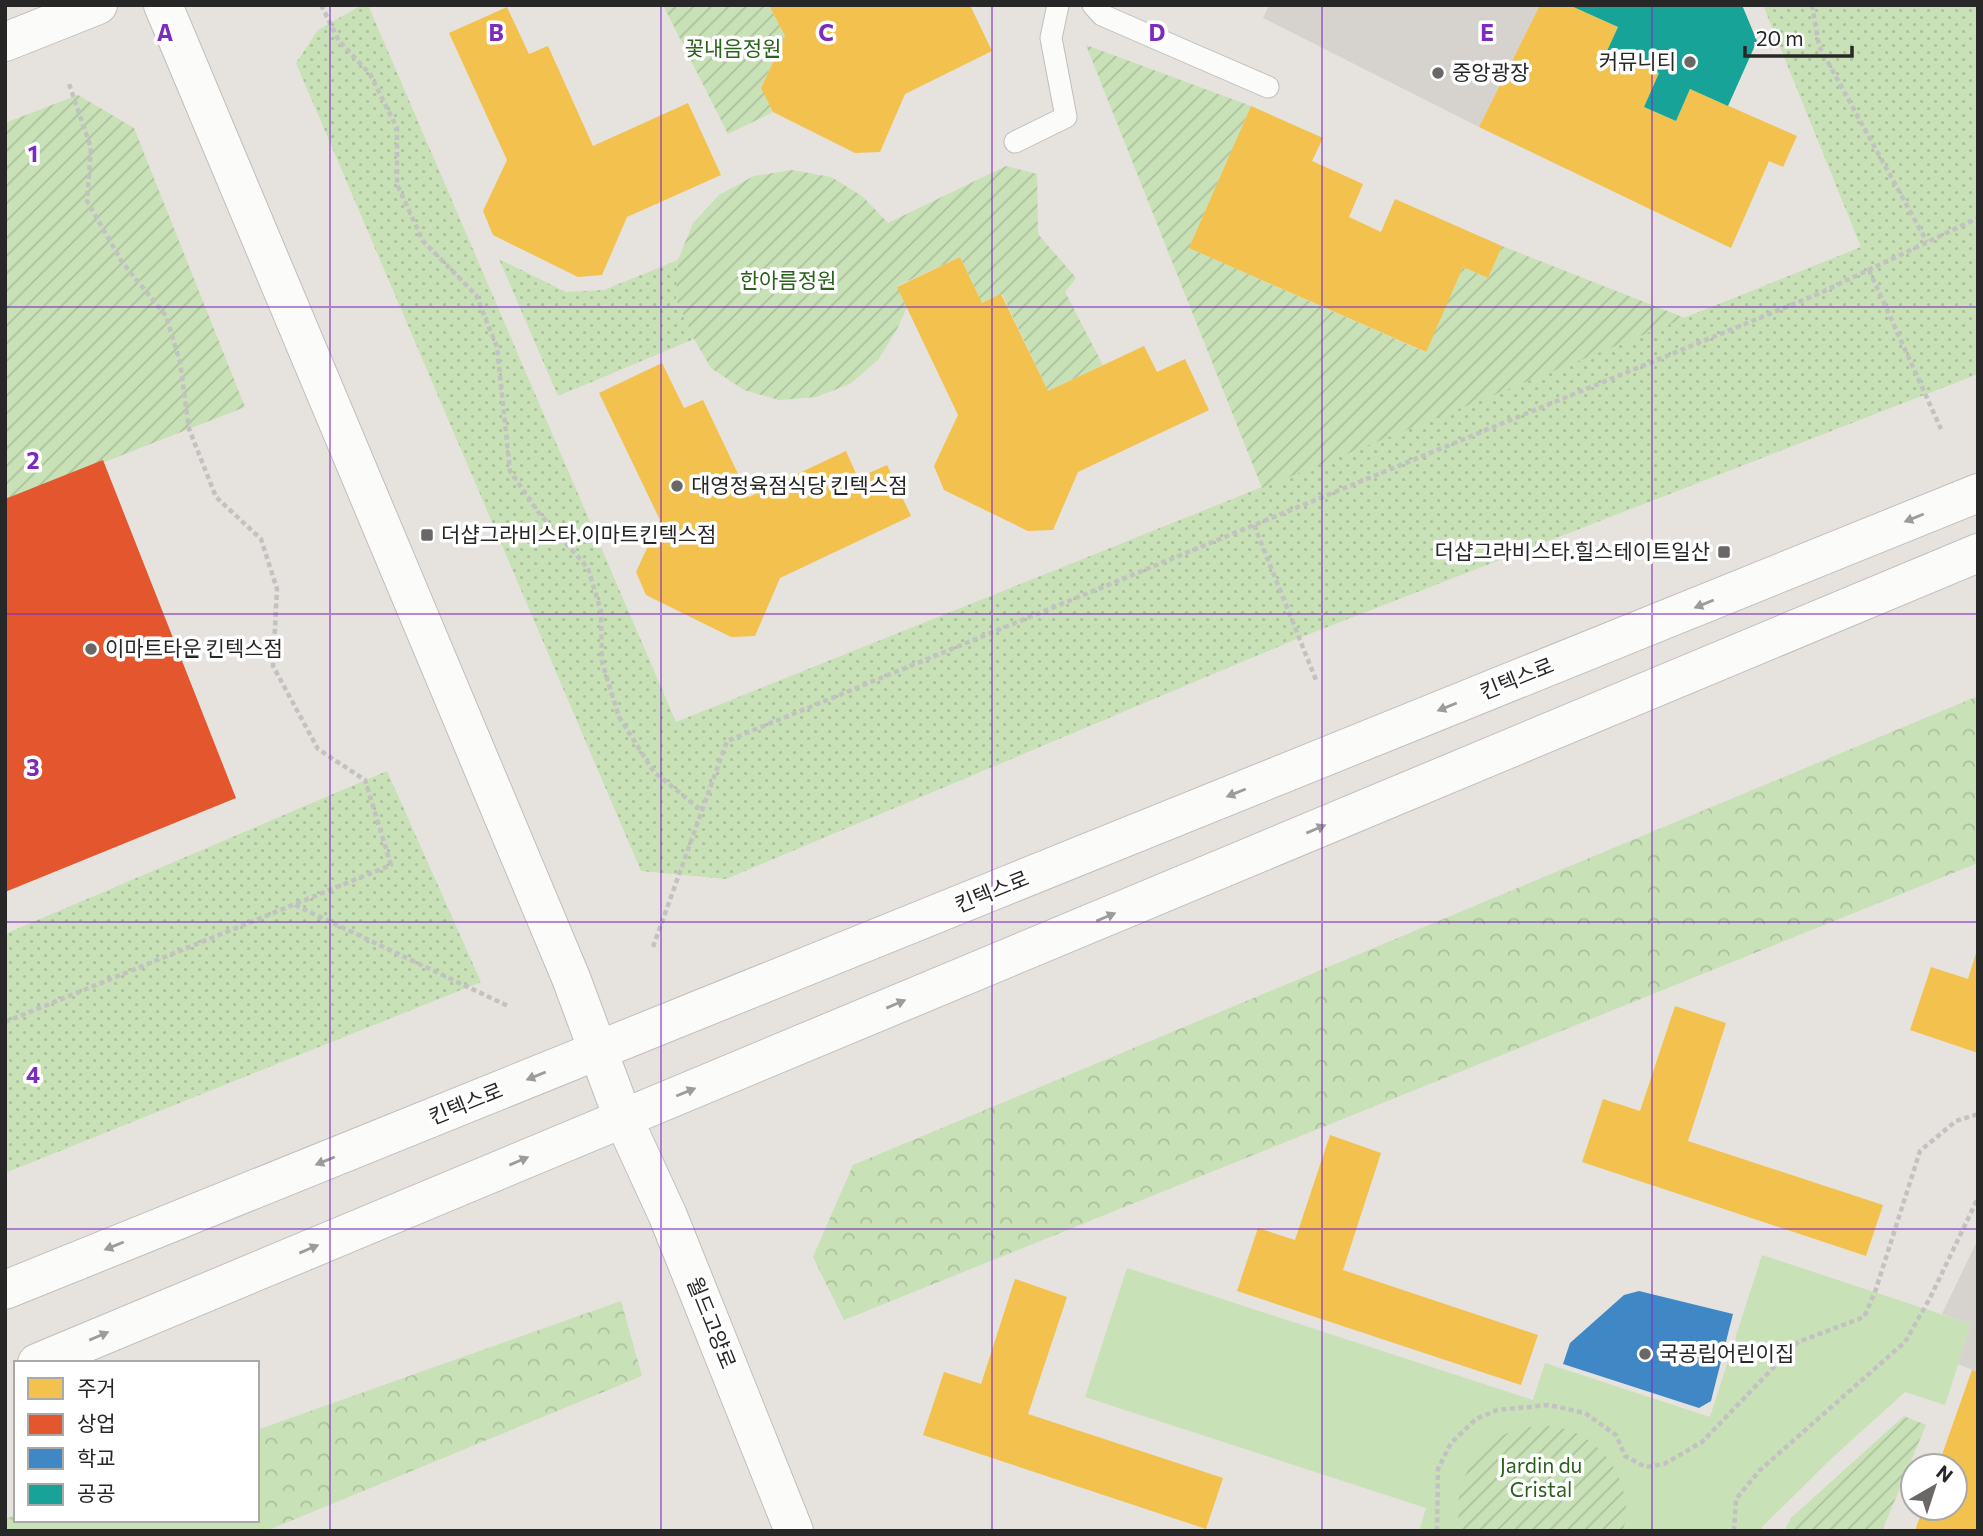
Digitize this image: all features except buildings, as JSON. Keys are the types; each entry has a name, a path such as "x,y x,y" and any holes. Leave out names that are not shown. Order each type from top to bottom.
{"main road":[{"path":"5,41 98,5"},
{"name":"월드고양로","path":"163,5 599,1050 623,1118 668,1216 794,1531"},
{"name":"킨텍스로","path":"5,1290 1978,493"},
{"path":"42,1361 1978,553"}],"lane":[{"path":"1015,142 1066,117 1051,38 1058,5"},
{"path":"1093,5 1102,15 1268,87"}],"path":[{"path":"321,5 339,41 370,74 397,128 397,184 423,241 476,295 497,347 502,415 510,471 539,513 588,568 601,611 602,662 619,717 654,772 701,810"},
{"path":"1812,5 1819,46 1927,243"},
{"path":"5,1022 391,865 365,780 318,749 273,666 277,589 261,539 216,497 188,429 180,362 166,316 122,262 87,201 91,148 69,84"},
{"path":"653,947 727,740 1818,294 1976,220"},
{"path":"1869,270 1941,429"},
{"path":"1254,525 1316,680"},
{"path":"294,904 508,1006"},
{"path":"1437,1531 1438,1469 1451,1443 1476,1419 1497,1410 1549,1405 1585,1413 1616,1435 1625,1456 1646,1467 1664,1465 1702,1442 1798,1342 1864,1317 1875,1292 1920,1151 1956,1121 1978,1114"},
{"path":"1734,1531 1736,1499 1760,1470 1905,1342 1930,1298 1978,1198"}],"green space":[{"path":"362,5 368,5 676,722 1861,247 1763,5 1978,5 1978,374 1299,638 726,879 641,871 296,63 318,30"},
{"name":"꽃내음정원","path":"663,5 769,5 785,36 761,87 773,112 728,134"},
{"path":"1086,45 1251,106 1189,248 1425,352 1463,267 1488,278 1502,246 1685,318 1262,488"},
{"path":"78,95 134,128 245,407 5,501 5,123"},
{"name":"한아름정원","path":"1006,166 1037,174 1038,234 1076,278 1065,292 1103,365 1048,391 1002,294 982,303 960,257 897,286 907,307 897,329 878,360 850,384 816,397 779,400 744,390 711,368 676,299 678,260 693,223 719,195 754,176 792,170 831,177 862,196 888,223"},
{"path":"499,259 566,292 604,290 678,260 676,299 694,339 558,396"},
{"path":"1978,696 1978,863 844,1320 813,1257 853,1165"},
{"path":"387,771 481,982 5,1173 5,934"},
{"path":"1762,1255 1971,1324 1945,1405 1905,1392 1833,1457 1761,1531 1419,1531 1426,1508 1085,1397 1127,1268 1533,1400 1545,1363 1710,1417"},
{"path":"621,1301 642,1376 266,1531 5,1531 5,1519 14,1516 14,1522 259,1522 259,1429"},
{"path":"1904,1416 1926,1425 1915,1452 1899,1452 1899,1490 1882,1531 1784,1531 1791,1518"},
{"name":"Jardin du Cristal","path":"1544,1425 1568,1430 1585,1438 1608,1459 1622,1486 1626,1516 1623,1531 1460,1531 1458,1515 1462,1484 1477,1456 1501,1436 1519,1429"}],"shaded area":[{"name":"중앙광장","path":"1269,5 1540,5 1479,127 1263,18"},
{"path":"1978,1239 1978,1372 1958,1364 1971,1324 1942,1314"}],"place":[{"name":"커뮤니티","path":"1690,62"},
{"name":"중앙광장","path":"1438,73"},
{"name":"대영정육점식당 킨텍스점","path":"677,486"},
{"name":"더샵그라비스타.이마트킨텍스점","path":"427,535"},
{"name":"더샵그라비스타.힐스테이트일산","path":"1724,552"},
{"name":"이마트타운 킨텍스점","path":"91,649"},
{"name":"국공립어린이집","path":"1645,1354"}]}
